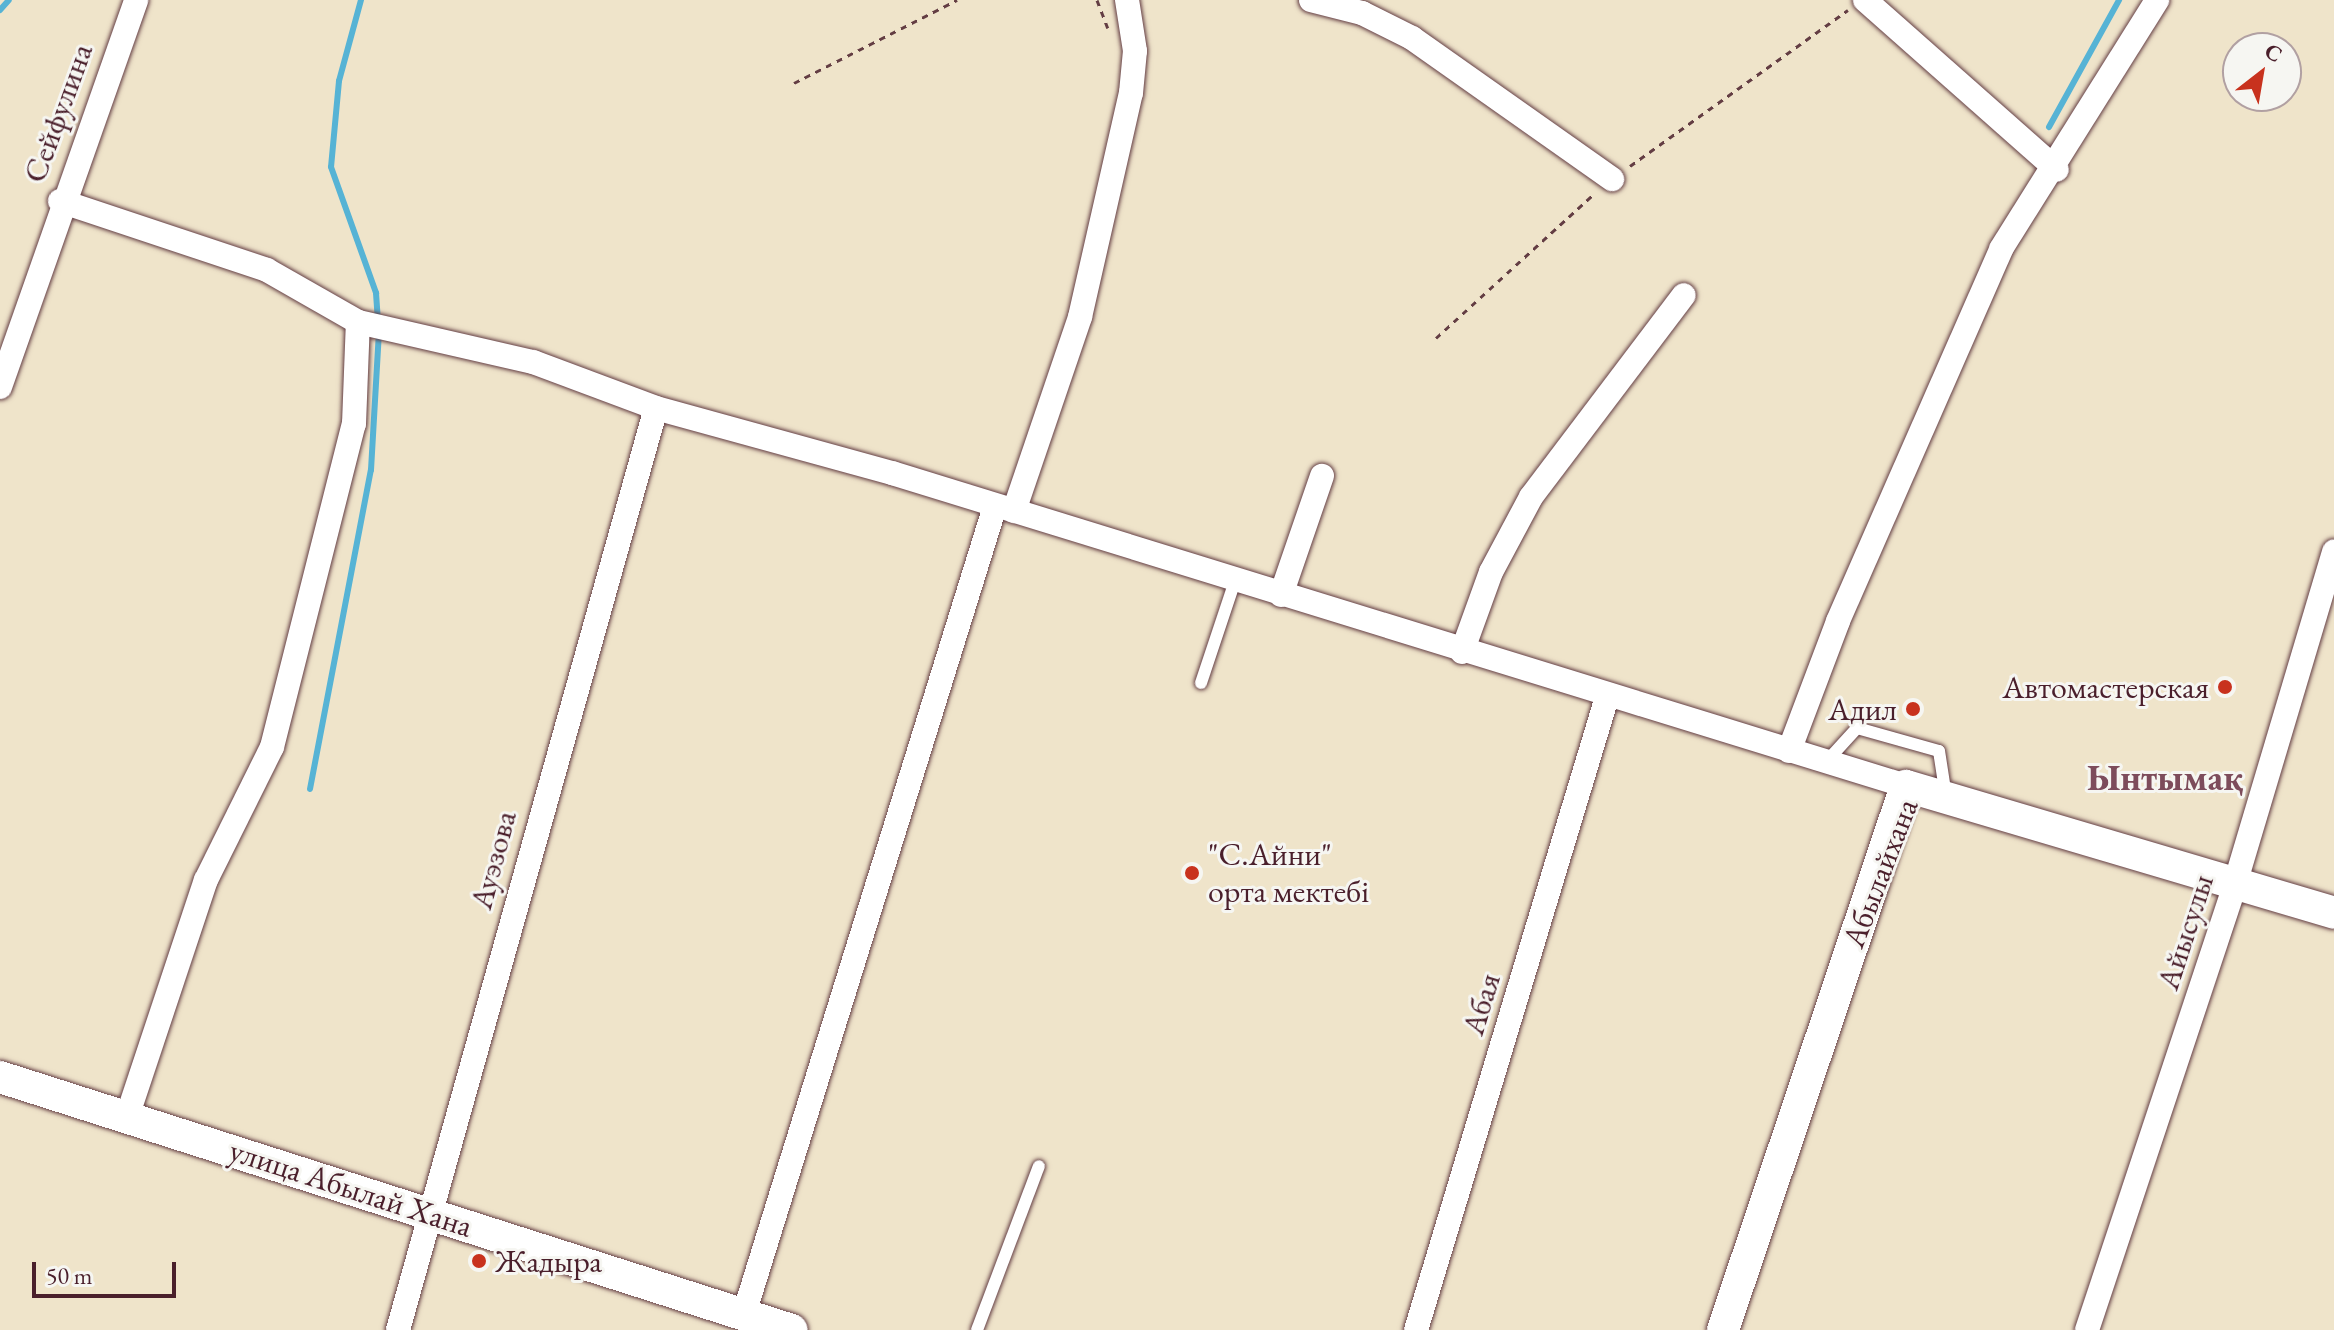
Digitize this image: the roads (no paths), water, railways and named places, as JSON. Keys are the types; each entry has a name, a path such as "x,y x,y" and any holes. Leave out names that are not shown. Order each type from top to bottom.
{"main road":[{"name":"Абылайхана","path":"1723,1330 1906,786 2334,913"},
{"name":"улица Абылай Хана","path":"0,1077 432,1213 727,1317 792,1330"}],"street":[{"name":"Сейфулина","path":"0,387 60,201 136,0"},
{"path":"727,1317 1004,509 1080,317 1131,93 1135,51 1127,0"},
{"path":"1311,0 1362,13 1412,38 1612,179"},
{"path":"1863,0 2057,170"},
{"path":"1789,751 1838,621 2001,249 2057,170 2157,0"},
{"path":"60,201 267,270 358,322 533,362 656,408 1004,509 1607,697 1906,786"},
{"path":"1462,652 1491,572 1531,497 1684,295"},
{"path":"127,1117 206,880 272,747 354,424 358,322"},
{"name":"Ауэзова","path":"398,1330 656,408"},
{"path":"1281,595 1322,476"},
{"name":"Айысулы","path":"2087,1330 2235,884 2334,551"},
{"name":"Абая","path":"1416,1330 1607,697"}],"lane":[{"path":"1201,683 1235,581"},
{"path":"1826,762 1857,728 1939,751 1946,798"},
{"path":"977,1330 1039,1166"}],"waterway":[{"path":"0,10 9,0"},
{"path":"361,0 339,81 331,167 376,293 378,320"},
{"path":"2049,127 2119,0"},
{"path":"310,789 371,470 379,332"}],"place":[{"name":"Автомастерская","path":"2225,687"},
{"name":"Адил","path":"1913,709"},
{"name":"\"С.Айни\" орта мектебі","path":"1192,873"},
{"name":"Жадыра","path":"479,1261"}],"district":[{"name":"Ынтымақ","path":"2165,778"}]}
